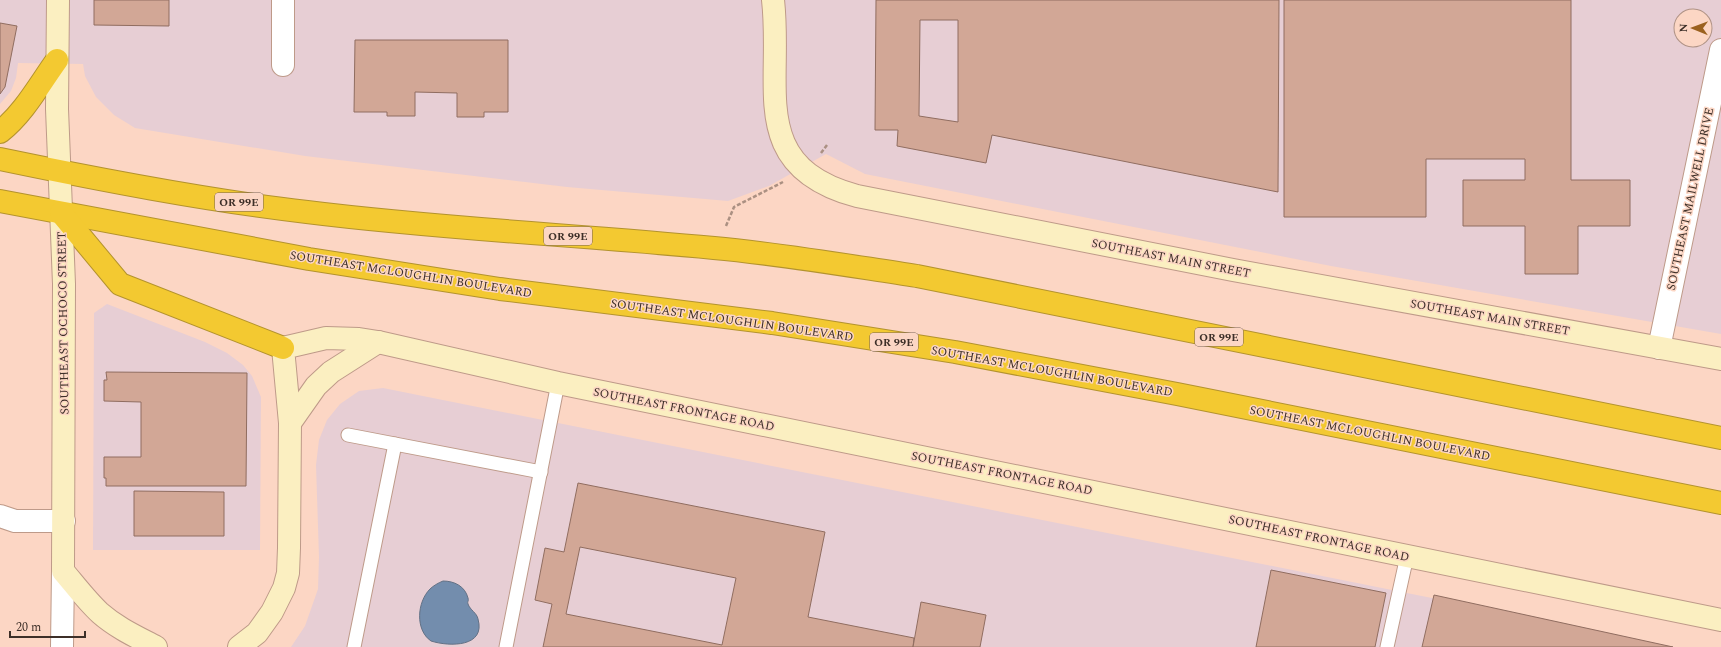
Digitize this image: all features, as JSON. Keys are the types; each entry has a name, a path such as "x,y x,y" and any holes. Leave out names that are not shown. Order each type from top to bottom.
{"highway":[{"path":"0,132 10,124 25,106 57,60"},
{"name":"OR 99E","path":"0,159 194,195 306,212 420,224 716,248 801,258 917,276 1721,438"},
{"name":"SOUTHEAST MCLOUGHLIN BOULEVARD","path":"0,201 310,259 500,288 772,323 955,352 1185,395 1721,503"},
{"path":"61,213 120,284 282,348"}],"street":[{"name":"SOUTHEAST OCHOCO STREET","path":"58,0 57,60 59,170 64,284 64,521 62,647"},
{"path":"283,0 283,65"},
{"name":"SOUTHEAST MAIN STREET","path":"773,0 777,126 790,155 805,172 833,189 857,196 1233,270 1721,359"},
{"name":"SOUTHEAST MAILWELL DRIVE","path":"1659,348 1721,50"},
{"name":"SOUTHEAST FRONTAGE ROAD","path":"282,348 326,338 344,338 378,342 558,383 1721,620"},
{"path":"290,423 316,386 331,372 378,342"},
{"path":"239,647 257,633 272,612 284,588 288,573 290,423 282,348"},
{"path":"0,516 15,521 64,521"},
{"path":"63,571 99,612 111,622 131,635 156,647"}],"lane":[{"path":"506,647 558,383"},
{"path":"348,435 541,472"},
{"path":"354,647 395,444"},
{"path":"1387,647 1407,556"}],"path":[{"path":"716,248 734,207 805,172 827,145"}],"shaded area":[{"path":"0,0 1721,0 1721,334 1331,266 865,174 826,154 769,186 728,201 567,187 305,156 135,128 114,115 96,97 85,76 83,64 18,63 16,78 11,91 0,104"},
{"path":"107,304 205,342 227,353 243,365 252,376 261,397 260,550 93,550 94,313"},
{"path":"383,388 1674,647 291,647 305,626 318,589 319,557 316,465 319,440 327,420 340,404 359,391"}],"water":[{"path":"443,581 455,583 462,587 467,594 469,606 478,619 479,628 477,635 472,640 465,643 447,644 431,641 422,630 420,623 420,608 422,601 430,589"}],"building":[{"path":"94,0 169,0 169,26 94,25"},
{"path":"876,0 1279,0 1278,192 992,135 986,163 897,146 898,130 875,130","holes":["920,20 958,20 958,122 919,116"]},
{"path":"1284,0 1571,0 1571,180 1630,180 1630,226 1578,226 1578,274 1525,274 1525,226 1463,226 1463,180 1525,180 1525,159 1426,159 1426,217 1284,217"},
{"path":"0,23 17,26 5,87 0,94"},
{"path":"355,40 508,40 508,112 484,112 484,117 457,117 457,93 415,92 415,116 387,116 387,112 354,112"},
{"path":"106,372 247,373 246,486 106,486 106,478 104,478 104,457 141,457 141,402 104,401 104,380 107,380"},
{"path":"578,483 825,532 808,617 914,638 913,647 543,647 552,604 535,600 545,548 564,552","holes":["580,547 736,578 722,645 566,614"]},
{"path":"134,491 224,492 224,536 134,536"},
{"path":"1271,570 1386,593 1375,647 1256,647"},
{"path":"1434,595 1673,647 1422,647"},
{"path":"921,602 986,615 980,647 913,647"}]}
